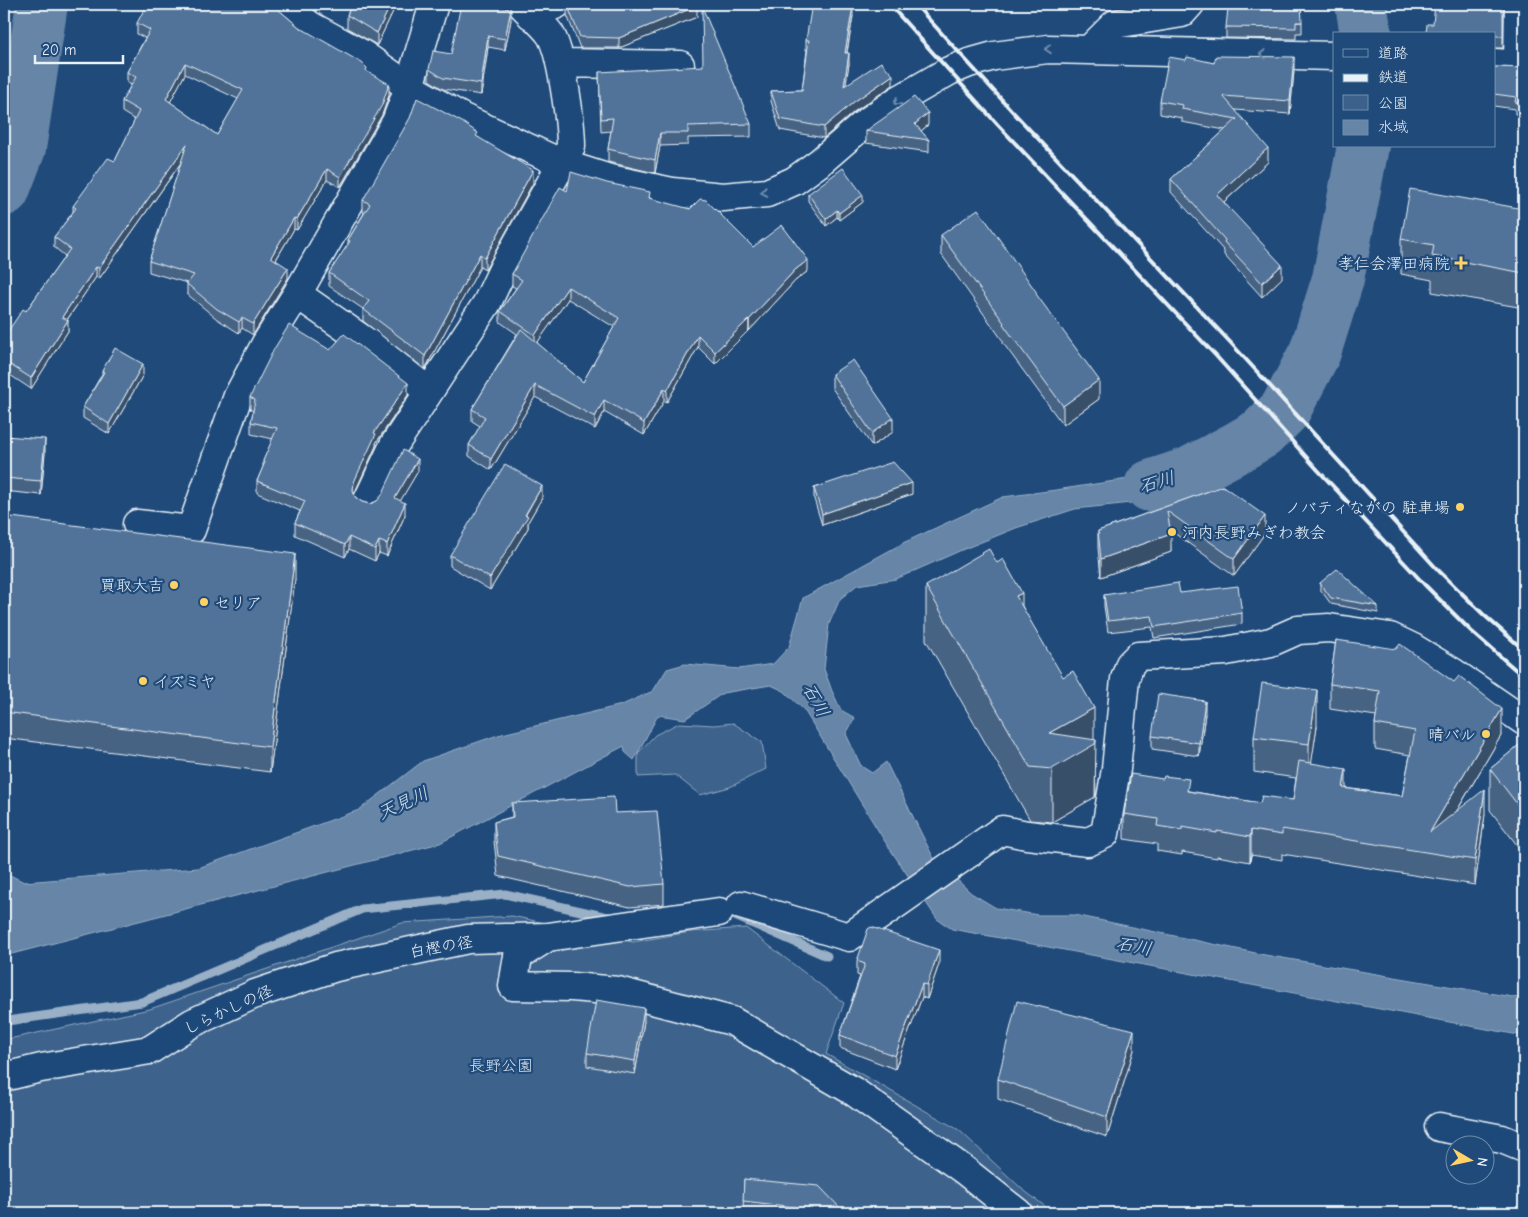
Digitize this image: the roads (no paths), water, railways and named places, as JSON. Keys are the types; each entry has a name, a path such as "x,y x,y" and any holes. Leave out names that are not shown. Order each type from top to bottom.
{"street":[{"path":"283,4 310,24 362,54 409,87 461,117 563,164 610,179 672,192 724,196 767,193 794,181 820,162 871,119 897,101 950,71 968,63 994,56 1048,49 1323,55"},
{"path":"137,524 191,530 238,396 265,345 297,294 396,122 409,87 434,4"},
{"path":"526,9 557,4"},
{"path":"1090,49 1115,24 1182,13 1190,4"},
{"path":"1512,64 1519,4"},
{"path":"368,500 394,445 428,390 487,303 504,267 571,147 571,132 560,63 550,35 526,9"},
{"path":"560,63 680,65"},
{"path":"297,294 369,344 428,390"},
{"name":"白樫の径","path":"336,967 468,939 548,937 730,908 849,936 1002,830 1026,835 1088,842 1105,834 1116,769 1125,679 1130,664 1138,656 1226,651 1271,642 1298,630 1329,628 1390,637 1413,648 1454,673 1524,721"},
{"path":"548,937 518,956 513,986 572,987 618,991 732,1021 853,1091 964,1170 1018,1213"},
{"name":"しらかしの径","path":"4,1077 41,1068 150,1050 192,1023 255,994 336,967"},
{"path":"1439,1127 1502,1138 1524,1148"}],"water":[{"path":"1217,453 1219,474 1150,501 1075,509 1016,528 896,579 857,585 840,599 829,624 824,669 841,710 855,718 846,734 861,766 872,773 886,762 933,857 971,893 996,908 1038,915 1075,915 1265,955 1524,999 1524,1036 952,929 937,919 884,840 804,710 784,691 771,685 723,693 685,719 658,715 634,760 625,752 624,746 440,843 4,956 4,872 24,882 198,868 359,810 423,761 498,735 622,705 653,691 667,669 685,664 739,669 773,664 789,647 803,598 905,542 1003,497 1154,475"}],"waterway":[{"name":"天見川","path":"4,190 20,148 42,4"},
{"name":"石川","path":"1361,4 1366,32"},
{"name":"石川","path":"1150,486 1189,473 1238,447 1262,433 1285,410 1315,352 1338,279 1363,148"},
{"path":"4,1020 142,1002 362,909 505,894 612,918"},
{"path":"735,916 827,956"}],"railway":[{"path":"889,4 998,125 1216,356 1317,469 1424,584 1471,631 1524,677"},
{"path":"915,4 1013,112 1230,342 1438,570 1485,616 1524,650"}],"place":[{"name":"孝仁会澤田病院","path":"1461,263"},
{"name":"ノバティながの 駐車場","path":"1460,507"},
{"name":"河内長野みぎわ教会","path":"1172,532"},
{"name":"買取大吉","path":"174,585"},
{"name":"セリア","path":"204,602"},
{"name":"イズミヤ","path":"143,681"},
{"name":"晴バル","path":"1486,734"}],"park label":[{"name":"長野公園","path":"501,1065"}]}
